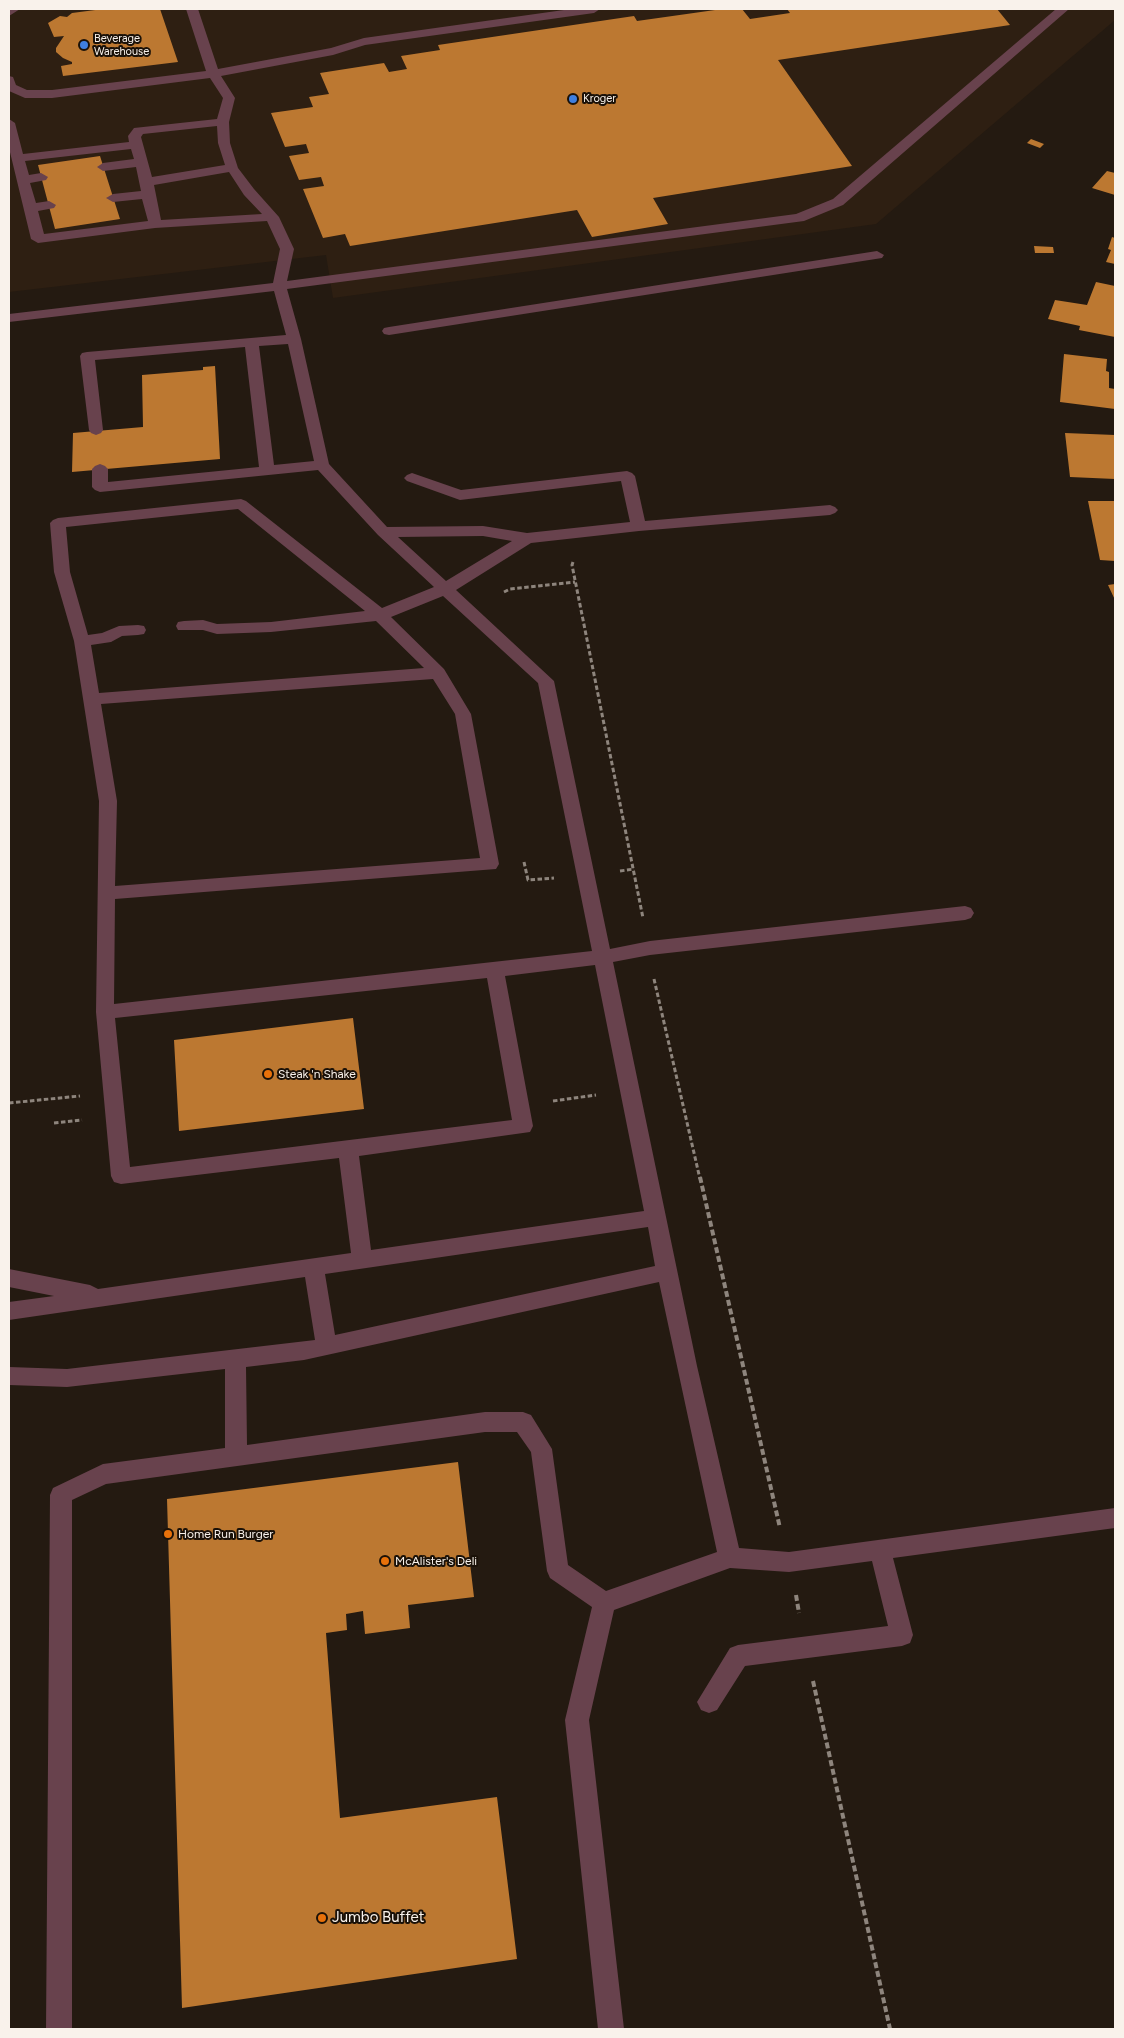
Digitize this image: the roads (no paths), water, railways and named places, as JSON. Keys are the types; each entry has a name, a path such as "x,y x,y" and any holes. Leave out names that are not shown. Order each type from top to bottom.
{"lane":[{"path":"9,12 14,9"},
{"path":"192,9 213,74 229,98 223,122 224,143 232,168 248,192 272,217 287,249 279,286 294,339 322,465 383,532 546,681 666,1272 730,1558"},
{"path":"9,80 17,106 52,94 213,74 364,42 594,9"},
{"path":"9,318 279,286 799,218 838,202 1063,9"},
{"path":"155,224 134,136 139,131 223,122"},
{"path":"9,123 38,239 155,224 272,217"},
{"path":"18,158 136,145"},
{"path":"103,167 141,162"},
{"path":"113,198 232,168"},
{"path":"23,180 41,177"},
{"path":"30,208 49,205"},
{"path":"389,331 877,255"},
{"path":"96,430 87,356 294,339"},
{"path":"251,342 268,471"},
{"path":"100,470 100,488 322,465"},
{"path":"412,478 460,495 627,476 639,526"},
{"path":"106,894 490,864 463,714 438,673 380,615 241,504 58,523 62,572 82,641 108,801 106,894 106,1012 121,1176 522,1126 495,970"},
{"path":"383,532 483,531 527,538 639,526 830,510"},
{"path":"184,631 206,635 217,629 271,627 380,615 446,589 527,538"},
{"path":"82,641 105,638 119,642 138,635"},
{"path":"92,699 438,673"},
{"path":"106,1012 495,970 603,957 650,948 845,925 965,914"},
{"path":"348,1148 362,1260"},
{"path":"9,1311 655,1218"},
{"path":"314,1267 326,1346"},
{"path":"9,1376 67,1378 304,1351 666,1272"},
{"path":"9,1278 106,1297"},
{"path":"235,1359 236,1456"},
{"path":"59,2029 61,1495 103,1474 485,1422 523,1422 541,1449 558,1571 604,1603"},
{"path":"604,1603 730,1558 789,1562 1115,1518"},
{"path":"709,1702 738,1656 806,1646 902,1636 880,1550"},
{"path":"604,1603 577,1720 611,2029"}],"place":[{"name":"Beverage Warehouse","path":"84,45"},
{"name":"Kroger","path":"573,99"},
{"name":"Steak 'n Shake","path":"268,1074"},
{"name":"Home Run Burger","path":"168,1534"},
{"name":"McAlister's Deli","path":"385,1561"},
{"name":"Jumbo Buffet","path":"322,1918"}]}
